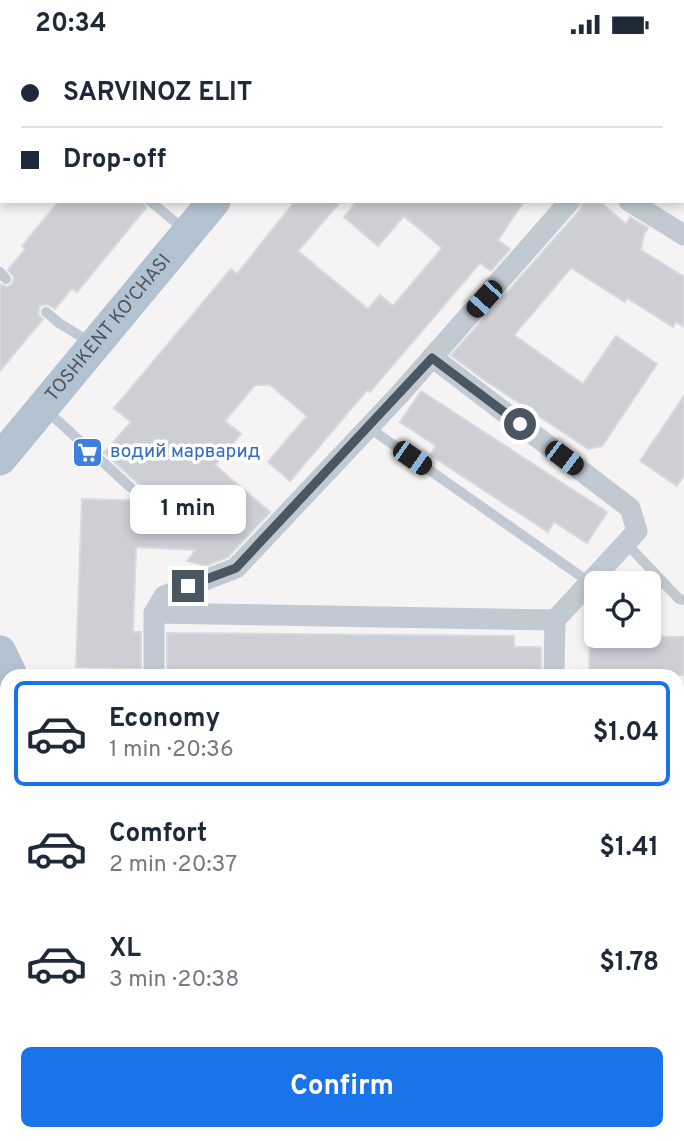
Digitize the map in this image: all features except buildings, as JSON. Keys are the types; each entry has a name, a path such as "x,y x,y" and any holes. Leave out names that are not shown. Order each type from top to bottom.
{"main road":[{"name":"TOSHKENT KO'CHASI","path":"1,459 93,344 212,203"},
{"path":"0,652 8,669"}],"street":[{"path":"154,669 153,613 164,596 236,568 432,358 567,203"},
{"path":"632,203 684,235"},
{"path":"432,358 630,508 637,531 599,571"},
{"path":"554,669 555,620 584,588"},
{"path":"153,613 555,620"}],"lane":[{"path":"152,203 188,232"},
{"path":"46,312 93,344"},
{"path":"43,408 130,487"},
{"path":"368,427 584,578"},
{"path":"626,543 679,599 684,600"}],"place":[{"name":"водий марварид","path":"87,452"}],"route":[{"path":"188,586 236,568 432,358 520,424"}]}
